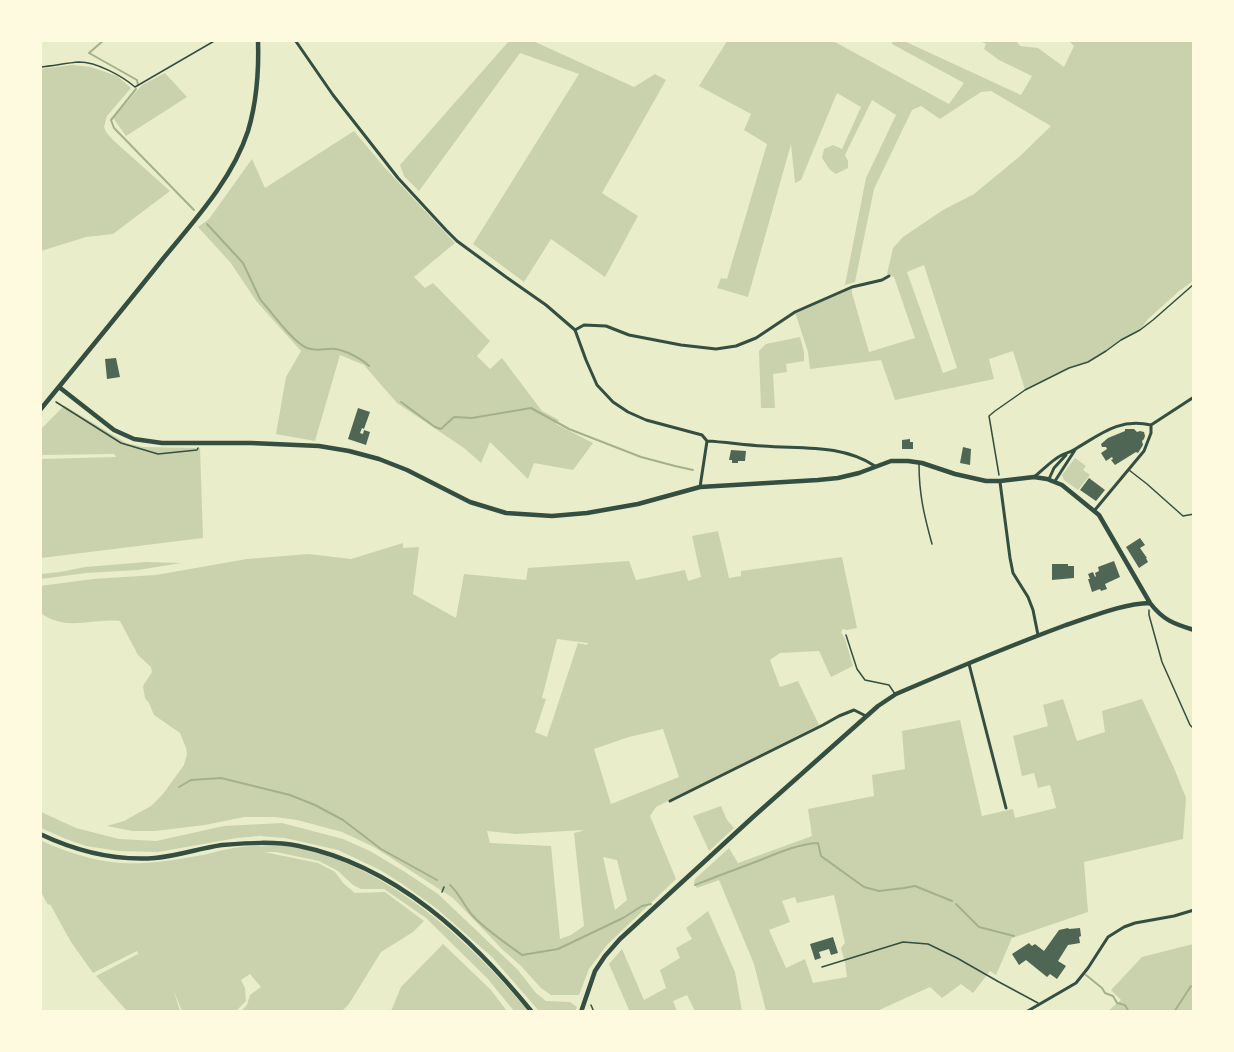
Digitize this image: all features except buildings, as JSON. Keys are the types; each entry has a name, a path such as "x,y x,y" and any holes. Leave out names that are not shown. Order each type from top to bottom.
{"main road":[{"path":"40,410 197,217 230,171 248,132 254,108 258,83 258,40"},
{"path":"59,387 114,430 134,438 162,443 251,443 318,446 349,451 407,470 470,502 506,513 552,516 594,512 638,504 700,487 818,480 859,473 891,461 919,463 974,479 1000,481 1034,477 1052,480 1062,485 1099,515 1158,613 1167,620 1194,630"},
{"path":"581,1011 595,971 620,939 866,716 896,694 1038,635 1116,608 1150,603"},
{"path":"40,834 60,844 113,857 156,858 221,845 265,843 298,846 323,852 378,875 427,906 508,982 532,1011"}],"street":[{"path":"295,40 333,95 398,178 446,230 457,241 546,304 575,330 597,385 613,402 646,420 702,435 707,441 834,450 850,453 876,466"},
{"path":"575,330 584,325 606,326 629,335 681,345 716,349 735,346 756,338 795,312 852,287 882,280 889,276"},
{"path":"1034,477 1060,456 1106,430 1120,425 1141,423 1151,425 1194,397"},
{"path":"1094,511 1144,451 1151,433 1151,425"},
{"path":"700,487 707,441"},
{"path":"1052,480 1076,449"},
{"path":"1052,480 1059,461 1069,452"},
{"path":"1000,481 1013,573 1028,597 1038,635"},
{"path":"969,664 1006,808"},
{"path":"670,801 839,716 854,710 866,716"},
{"path":"1026,1011 1076,983 1108,937 1124,927 1194,910"}],"lane":[{"path":"919,463 921,504 932,544"},
{"path":"1129,470 1183,516 1194,514"},
{"path":"846,635 857,669 865,680 889,685 896,694"},
{"path":"822,967 903,942 928,944 1038,1003"}],"path":[{"path":"40,67 81,62 109,70 125,78 135,87 216,40"},
{"path":"1000,481 989,416 1025,390 1069,368 1088,362 1140,330 1194,284"},
{"path":"50,398 121,443 158,454 197,450 201,443"},
{"path":"1150,603 1149,615 1162,662 1190,726 1194,729"},
{"path":"442,892 444,887"},
{"path":"584,1002 590,1004 594,1011"}],"green space":[{"path":"509,41 533,41 634,87 655,74 666,80 602,193 638,216 605,277 551,239 524,282 473,244 579,74 520,53 419,191 404,176 400,165"},
{"path":"727,41 833,41 949,104 964,83 892,44 893,41 904,41 1021,95 1032,76 999,60 984,49 986,44 980,41 1016,41 1020,46 1038,48 1064,67 1074,46 1069,41 1193,41 1193,281 1148,319 1140,330 1088,362 1069,368 1025,390 1013,351 989,359 994,379 895,400 881,360 810,369 808,352 795,312 852,287 869,352 915,338 894,277 887,274 893,248 903,237 943,210 974,194 1019,157 1051,126 991,91 981,92 940,119 921,106 912,110 874,189 855,282 845,285 866,178 896,115 872,100 845,155 848,168 836,174 830,170 822,158 824,149 833,145 842,149 861,107 837,93 801,180 795,183 791,144 748,297 717,288 721,278 727,279 767,144 744,130 751,114 699,86","holes":["924,265 957,368 943,373 907,272"]},
{"path":"72,65 91,67 117,76 131,88 107,116 104,127 113,140 170,191 113,234 86,237 41,251 41,69"},
{"path":"165,73 187,97 126,136 113,118 142,85"},
{"path":"354,131 455,243 414,277 425,288 433,283 490,341 477,356 490,369 502,358 542,411 559,420 556,424 593,443 573,470 534,463 528,479 490,442 481,463 464,448 397,403 364,365 340,355 315,441 276,434 286,377 301,351 257,302 230,262 198,227 209,219 252,159 265,188"},
{"path":"800,337 804,361 786,364 787,372 773,374 775,408 761,408 759,351 766,344"},
{"path":"65,406 126,443 143,447 200,448 203,538 41,558 41,459 116,457 114,454 41,455 40,430"},
{"path":"1075,458 1086,466 1083,470 1090,475 1078,490 1064,480 1062,475"},
{"path":"718,531 729,578 741,576 741,571 842,557 857,628 843,629 841,632 853,666 831,677 819,651 780,653 770,660 780,687 798,681 819,725 656,807 650,816 676,879 607,945 589,969 579,995 551,995 541,988 453,898 374,847 342,832 297,820 275,817 244,817 205,825 155,831 132,831 107,826 124,821 151,806 163,794 184,765 186,748 180,733 154,715 145,698 143,686 152,672 151,667 138,655 120,621 69,623 50,619 41,613 40,586 93,579 156,575 247,559 309,554 351,559 403,543 403,548 419,547 413,594 456,618 464,574 526,580 528,568 629,561 636,580 685,570 688,581 701,577 692,536","holes":["557,639 588,643 587,645 578,643 547,737 535,732 546,699 542,698","663,729 679,777 611,804 594,749","583,830 574,833 584,926 571,935 560,939 551,846 490,843 487,831 516,834","603,857 617,860 627,900 615,910"]},
{"path":"146,562 181,563 138,570 86,573 41,579 41,574 85,567"},
{"path":"1063,699 1077,741 1105,732 1102,711 1142,699 1186,798 1183,839 1084,862 1088,912 1012,938 996,975 990,971 973,993 961,984 942,998 930,987 877,1011 766,1011 754,964 719,880 697,888 694,883 695,879 729,848 738,863 812,836 808,809 874,796 872,775 905,769 902,731 960,720 982,816 1013,809 1015,818 1056,808 1050,785 1038,788 1034,773 1022,776 1013,736 1048,726 1043,705","holes":["834,895 845,943 841,948 847,977 813,983 805,959 786,968 769,930 790,922 782,901 795,897 797,903"]},
{"path":"721,806 727,820 734,828 709,851 693,816"},
{"path":"41,812 76,828 119,839 156,841 224,826 282,823 343,839 370,851 438,894 518,970 536,993 546,1001 570,1002 577,1007 575,1011 539,1011 492,957 436,908 380,870 338,850 285,838 259,836 158,852 119,851 86,846 41,828"},
{"path":"40,840 90,858 126,863 148,863 262,845 299,848 332,858 365,872 426,911 481,959 528,1011 514,1011 487,978 426,918 384,889 361,889 338,871 319,861 276,852 264,852 318,863 335,872 355,893 385,892 424,921 413,932 381,952 349,1004 342,1011 241,1011 247,1005 250,995 261,987 250,974 241,980 245,988 246,1001 236,1011 182,1011 174,991 180,1011 127,1011 96,976 138,954 137,951 93,973 41,892"},
{"path":"708,911 735,972 742,1011 695,1011 687,995 673,1001 677,1011 627,1011 629,1010 609,964 622,949 644,1000 666,988 660,970 680,958 676,948 692,939 686,928"},
{"path":"443,944 490,989 507,1011 391,1011 401,987"},
{"path":"1193,944 1193,1011 1108,1011 1121,1000 1111,990 1142,957"}],"waterway":[{"path":"104,40 89,53 137,80 138,85"},
{"path":"136,89 111,120 114,128 194,210"},
{"path":"207,224 243,263 260,299 296,341 311,349 344,351 369,366"},
{"path":"401,402 441,429 454,417 472,418 531,408 569,429 641,457 693,470"},
{"path":"179,787 191,780 221,778 290,795 343,820 381,849 437,880"},
{"path":"695,885 790,849 818,843 821,856 864,887 879,891 915,886 952,901"},
{"path":"450,885 478,921 522,955 558,949 623,918 642,906 651,904"},
{"path":"956,904 979,927 1014,936"},
{"path":"1086,975 1105,993 1113,996 1117,1003 1125,1005 1129,1012"},
{"path":"1174,1012 1191,986"}]}
